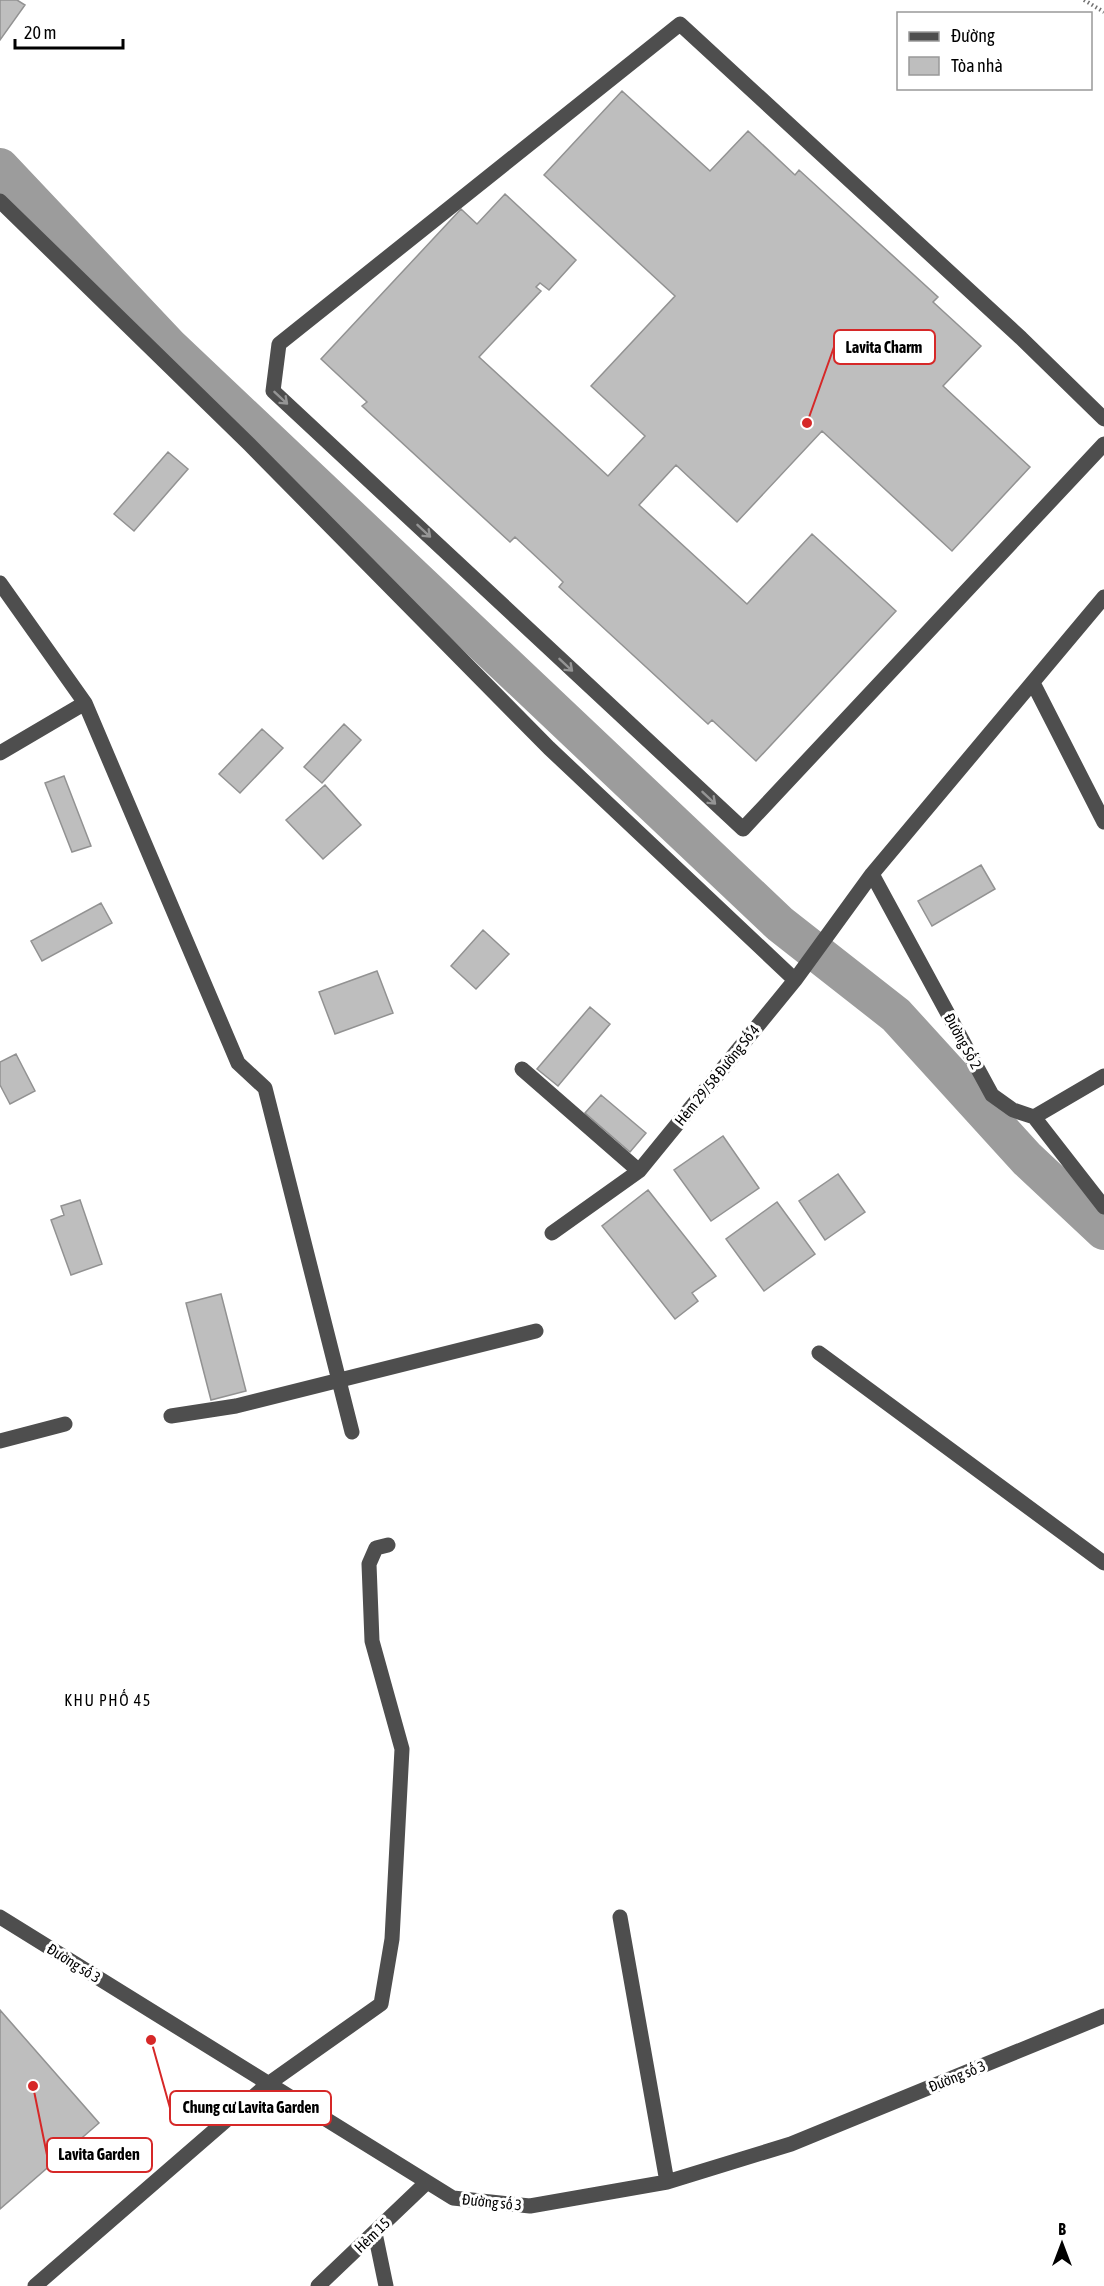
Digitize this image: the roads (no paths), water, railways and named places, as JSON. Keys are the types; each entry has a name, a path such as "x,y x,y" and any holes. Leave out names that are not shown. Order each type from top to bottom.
{"street":[{"path":"1104,419 1021,338 680,24 279,344 273,391 743,829 1104,444"},
{"path":"0,201 249,444 549,748 795,980"},
{"path":"0,583 85,703 238,1063 265,1088 352,1432"},
{"name":"Hẻm 29/58 Đường Số 4","path":"552,1233 639,1171 795,980 872,874 1104,597"},
{"path":"1033,683 1104,822"},
{"path":"0,753 85,703"},
{"name":"Đường Số 2","path":"872,874 992,1095 1012,1110 1034,1117"},
{"path":"522,1069 639,1171"},
{"path":"1104,1077 1034,1117 1104,1207"},
{"path":"171,1416 220,1409 536,1331"},
{"path":"819,1353 1104,1563"},
{"path":"0,1441 65,1424"},
{"path":"35,2286 268,2084 381,2004 392,1939 402,1749 372,1641 369,1564 376,1548 388,1545"},
{"name":"Đường số 3","path":"0,1917 453,2198 530,2206 667,2181 791,2144 1104,2016"},
{"path":"620,1917 667,2181"},
{"name":"Hẻm 15","path":"318,2286 426,2183"},
{"path":"375,2233 386,2286"}],"waterway":[{"path":"0,167 169,346 780,924 896,1015 1027,1159 1104,1231"}],"place":[{"name":"Lavita Charm","path":"807,423"},
{"name":"Chung cư Lavita Garden","path":"151,2040"},
{"name":"Lavita Garden","path":"33,2086"}],"district":[{"name":"KHU PHỐ 45","path":"108,1700"}]}
